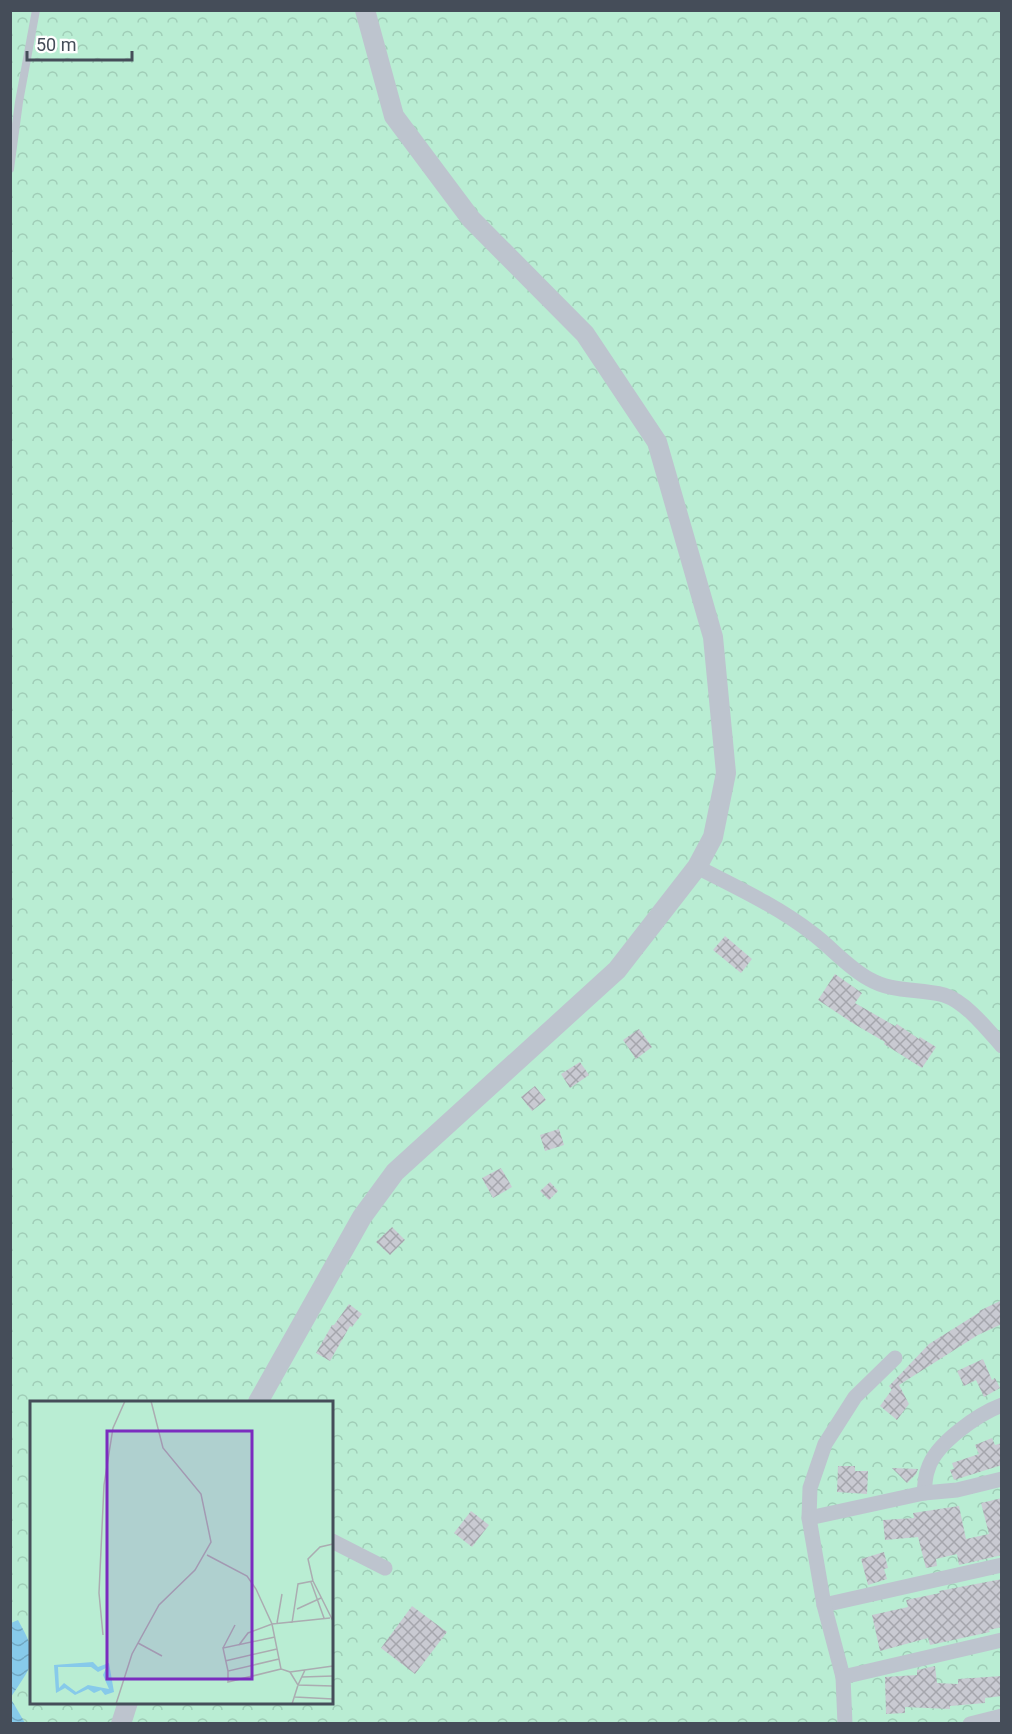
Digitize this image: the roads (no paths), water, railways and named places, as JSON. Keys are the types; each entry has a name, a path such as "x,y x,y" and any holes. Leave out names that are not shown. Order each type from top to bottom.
{"street":[{"path":"259,1401 362,1217 395,1172 617,970 697,867 713,837 726,773 713,637 657,442 585,334 471,219 393,116 366,10"},
{"path":"697,867 797,922 867,978 885,987 945,996 975,1015 1002,1046"},
{"path":"845,1724 843,1677 824,1605 809,1518 810,1488 825,1444 855,1397 895,1358"},
{"path":"924,1493 928,1467 948,1439 987,1410 1002,1404"},
{"path":"809,1518 924,1493 957,1490 1002,1479"},
{"path":"333,1541 385,1568"},
{"path":"824,1605 1002,1565"},
{"path":"843,1677 1002,1640"},
{"path":"121,1724 127,1704"},
{"path":"970,1724 1002,1716"}],"lane":[{"path":"10,169 19,102 36,10"}],"water":[{"path":"18,1620 30,1643 30,1667 11,1697 11,1623"},
{"path":"11,1699 25,1723 11,1723"}]}
